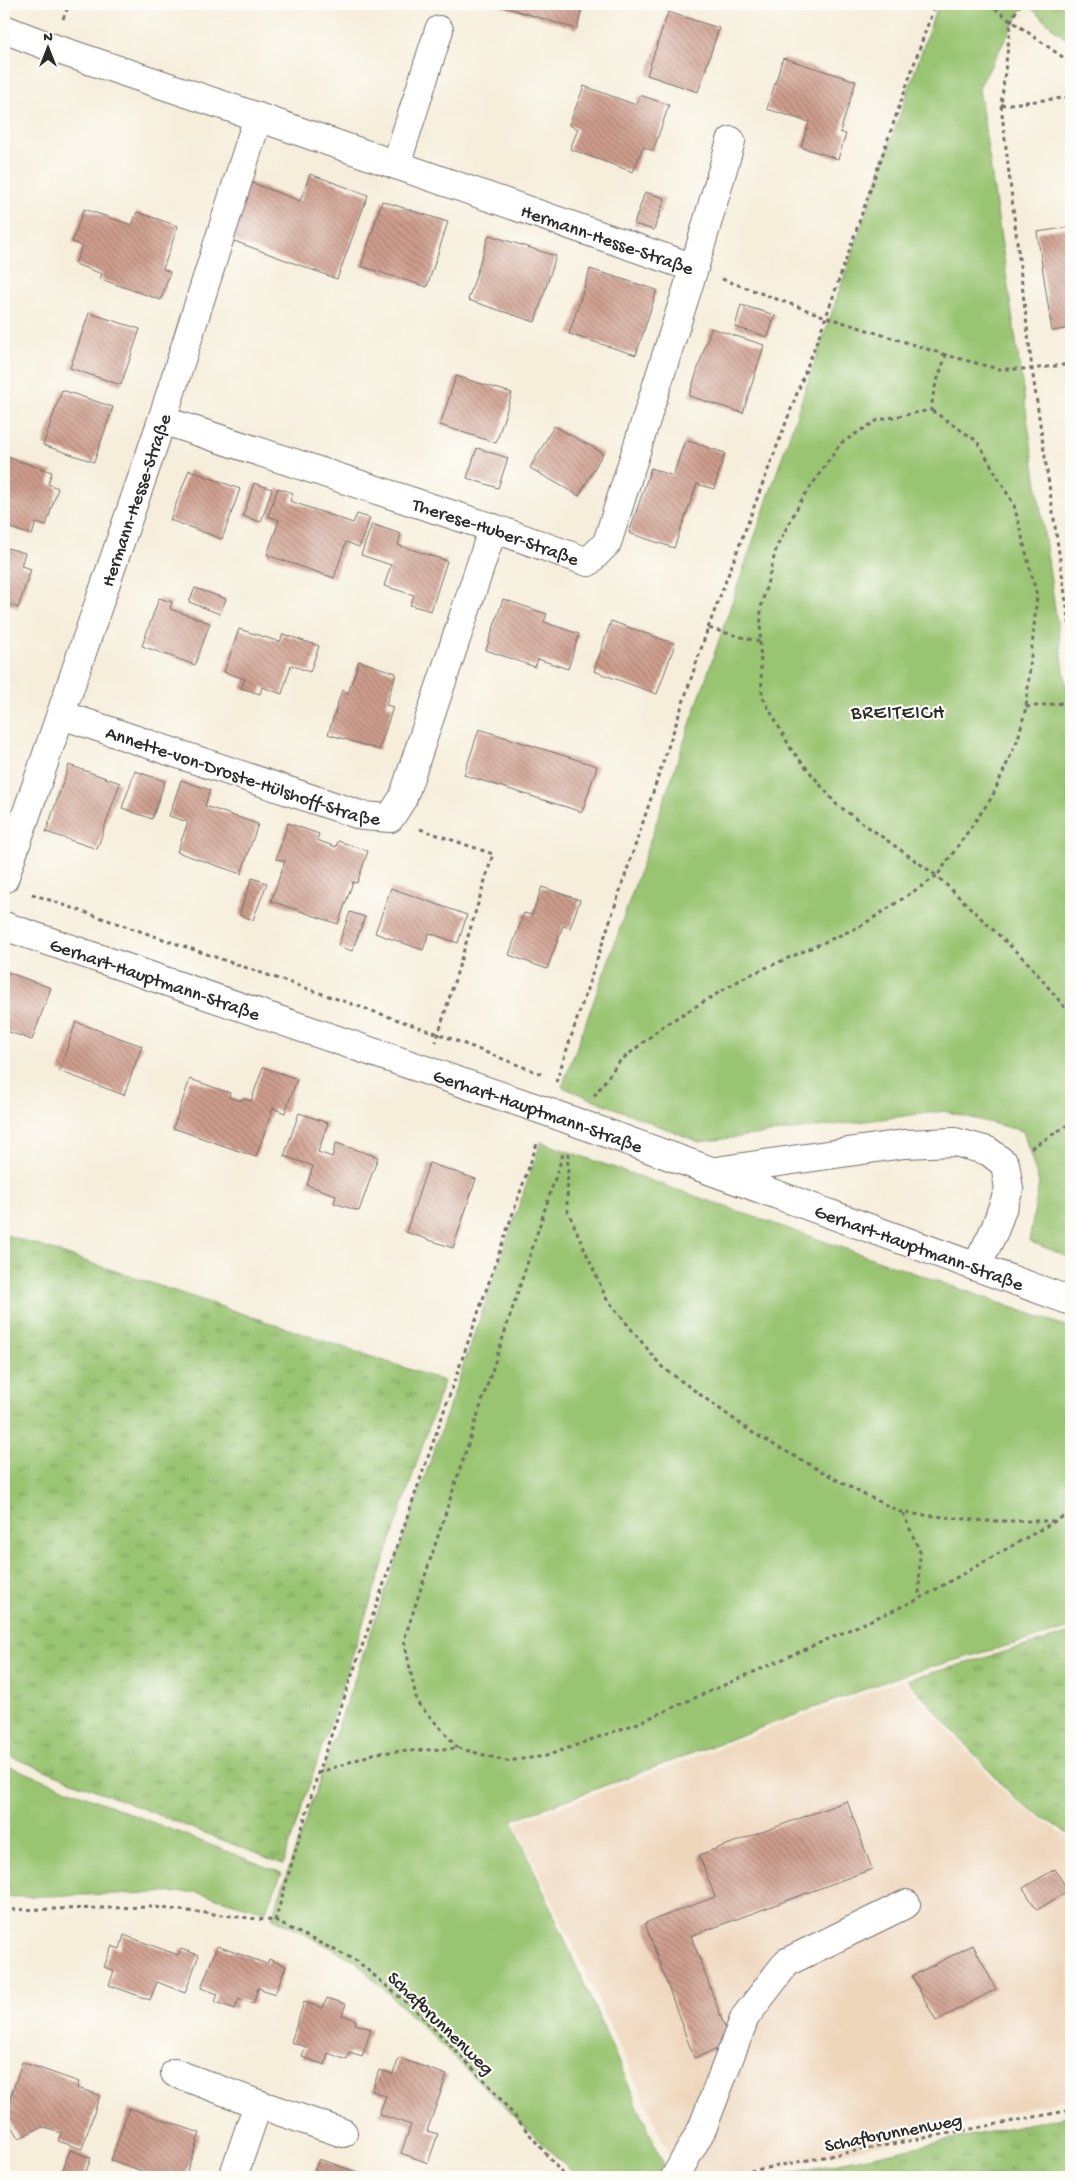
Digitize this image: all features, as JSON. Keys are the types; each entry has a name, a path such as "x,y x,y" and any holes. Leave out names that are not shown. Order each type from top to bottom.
{"street":[{"name":"Hermann-Hesse-Straße","path":"4,30 694,268 731,141"},
{"path":"396,165 439,30"},
{"name":"Hermann-Hesse-Straße","path":"13,885 62,715 162,420 258,117"},
{"name":"Therese-Huber-Straße","path":"162,420 494,528 588,562 607,543 694,268"},
{"name":"Annette-von-Droste-Hülshoff-Straße","path":"62,715 363,816 390,818 403,798 494,528"},
{"name":"Gerhart-Hauptmann-Straße","path":"4,926 427,1071 571,1131 712,1172 1071,1301"},
{"path":"712,1172 904,1144 955,1142 988,1151 1005,1164 1009,1189 995,1229 976,1267"},
{"path":"676,2177 702,2129 745,2017 787,1962 906,1904"},
{"path":"175,2072 258,2104 344,2133"},
{"path":"233,2177 258,2104"}],"path":[{"path":"555,1086 708,628 826,316 935,4"},
{"path":"988,4 1071,63"},
{"path":"1020,4 1011,20 1001,105 1032,370 1071,635"},
{"path":"1001,105 1071,97"},
{"path":"694,268 826,316 946,355 998,369 1032,370 1071,364"},
{"path":"931,410 934,390 946,355"},
{"path":"458,1748 417,1702 404,1640 571,1131 618,1063 663,1026 745,977 861,926 937,876 966,837 992,797 1018,739 1026,707 1036,596 1014,505 977,442 931,410 878,420 842,443 802,499 777,546 761,607 762,696 791,749 836,804 937,876 1030,964 1071,1013"},
{"path":"708,628 760,642"},
{"path":"1026,707 1071,702"},
{"path":"390,818 493,854 427,1071"},
{"path":"13,885 439,1034 557,1080"},
{"path":"1005,1164 1071,1123"},
{"path":"276,1921 318,1772 541,1131"},
{"path":"571,1131 567,1209 606,1298 662,1367 753,1433 857,1491 903,1512 987,1521 1055,1521"},
{"path":"903,1512 920,1552 919,1599"},
{"path":"318,1772 376,1753 458,1748 507,1761 546,1756 638,1723 919,1599 1071,1512"},
{"name":"Schafbrunnenweg","path":"4,1910 153,1907 276,1921 357,1961 421,2015 488,2084 565,2177"},
{"name":"Schafbrunnenweg","path":"719,2177 1071,2110"}],"shaded area":[{"path":"902,1680 1012,1800 1071,1839 1071,2098 742,2177 680,2177 516,1823"}],"green space":[{"path":"938,4 1024,5 979,88 1071,718 1071,1258 1029,1241 1039,1183 1023,1131 944,1111 699,1142 562,1087 611,954"},
{"path":"1027,4 1071,4 1071,44"},
{"path":"541,1142 1071,1328 1071,1628 906,1674 512,1820 669,2177 577,2177 354,1960 272,1917"},
{"path":"4,1234 444,1381 283,1864 4,1754"},
{"path":"1071,1633 1071,1835 1016,1800 907,1680"},
{"path":"4,1764 282,1873 265,1912 196,1892 4,1897"},
{"path":"1071,2115 1071,2177 771,2177"}],"building":[{"path":"494,4 583,4 577,29"},
{"path":"668,12 719,28 698,92 647,75"},
{"path":"783,58 856,81 840,132 846,134 838,159 801,147 809,122 767,109"},
{"path":"584,86 636,105 640,95 669,105 653,151 643,147 633,172 570,149 578,129 569,125"},
{"path":"310,174 368,195 337,279 226,238 247,181 300,201"},
{"path":"645,192 665,198 654,230 634,224"},
{"path":"382,201 448,222 427,287 361,266"},
{"path":"84,209 132,225 137,212 178,226 163,269 170,272 161,300 100,279 102,274 75,264 82,246 72,242"},
{"path":"1071,227 1071,328 1052,331 1037,232"},
{"path":"489,235 556,256 535,322 468,300"},
{"path":"590,269 657,290 636,355 569,334"},
{"path":"741,305 775,315 768,337 735,327"},
{"path":"89,313 140,329 121,385 70,368"},
{"path":"711,328 764,345 743,413 689,396"},
{"path":"456,376 512,393 496,443 440,425"},
{"path":"62,390 113,407 94,462 43,445"},
{"path":"554,426 603,453 579,496 530,468"},
{"path":"685,440 725,453 714,489 697,484 674,548 629,533 651,468 673,476"},
{"path":"477,448 508,458 498,488 467,478"},
{"path":"4,456 52,472 48,484 58,488 46,526 36,523 32,535 4,526"},
{"path":"189,470 240,489 222,539 170,520"},
{"path":"254,483 272,489 261,522 243,516"},
{"path":"278,488 293,493 290,501 353,523 357,514 370,518 359,547 346,542 334,578 267,555 279,520 268,516"},
{"path":"372,524 401,534 398,545 447,561 431,611 410,605 414,595 384,586 391,565 361,555"},
{"path":"4,547 25,553 21,566 31,569 18,608 8,604 4,618"},
{"path":"195,588 226,599 220,614 189,602"},
{"path":"159,598 172,602 170,609 210,623 195,665 142,646"},
{"path":"503,599 547,614 544,622 579,634 568,669 538,659 535,667 486,650"},
{"path":"611,621 675,644 657,694 594,671"},
{"path":"239,629 280,642 283,634 319,646 310,672 291,665 282,694 262,687 260,694 241,688 245,679 224,672"},
{"path":"359,661 396,673 386,705 393,707 379,750 328,734 342,690 348,693"},
{"path":"479,729 597,766 582,812 464,775"},
{"path":"69,765 120,783 97,849 46,832"},
{"path":"135,771 165,781 152,819 122,808"},
{"path":"181,780 210,790 205,806 258,824 241,874 177,852 188,822 169,816"},
{"path":"288,823 319,834 317,840 336,847 338,841 368,851 357,883 353,882 338,924 271,901 285,861 276,859"},
{"path":"252,878 267,883 253,920 239,915"},
{"path":"542,887 580,900 570,928 563,926 547,969 509,955 524,913 532,915"},
{"path":"391,888 467,915 458,943 429,933 423,950 375,933"},
{"path":"350,912 365,917 352,951 338,946"},
{"path":"4,971 51,988 32,1040 4,1030"},
{"path":"76,1022 142,1046 124,1095 59,1071"},
{"path":"263,1067 297,1079 285,1113 273,1108 256,1157 173,1128 190,1079 230,1093 229,1097 241,1101 242,1098 251,1101"},
{"path":"299,1113 328,1123 318,1152 332,1157 336,1143 378,1157 359,1211 334,1203 336,1195 307,1185 313,1166 284,1156"},
{"path":"429,1163 476,1179 453,1248 406,1232"},
{"path":"847,1801 872,1869 691,1936 731,2044 694,2058 645,1923 715,1897 699,1855"},
{"path":"1055,1869 1068,1891 1037,1910 1023,1888"},
{"path":"124,1935 178,1955 181,1949 199,1955 185,1993 157,1982 150,2000 109,1985 114,1971 104,1967 112,1946 120,1949"},
{"path":"973,1945 996,1989 936,2021 912,1976"},
{"path":"217,1946 267,1964 269,1959 286,1966 275,1994 258,1988 253,2004 239,1999 235,2009 215,2002 218,1994 201,1988"},
{"path":"327,1998 346,2004 342,2015 356,2020 355,2024 371,2029 362,2057 349,2053 347,2060 328,2053 325,2065 302,2057 306,2047 291,2042 304,2002 323,2008"},
{"path":"399,2058 447,2075 427,2131 438,2134 428,2163 401,2153 411,2125 379,2114 386,2096 372,2091 379,2070 393,2074"},
{"path":"22,2062 79,2082 77,2088 100,2095 82,2149 58,2141 61,2133 42,2127 19,2138 5,2114"},
{"path":"129,2108 200,2133 185,2177 159,2177 111,2160"},
{"path":"70,2150 91,2158 84,2177 60,2177"},
{"path":"319,2159 372,2177 312,2177"}],"district":[{"name":"BREITEICH","path":"898,711"}]}
